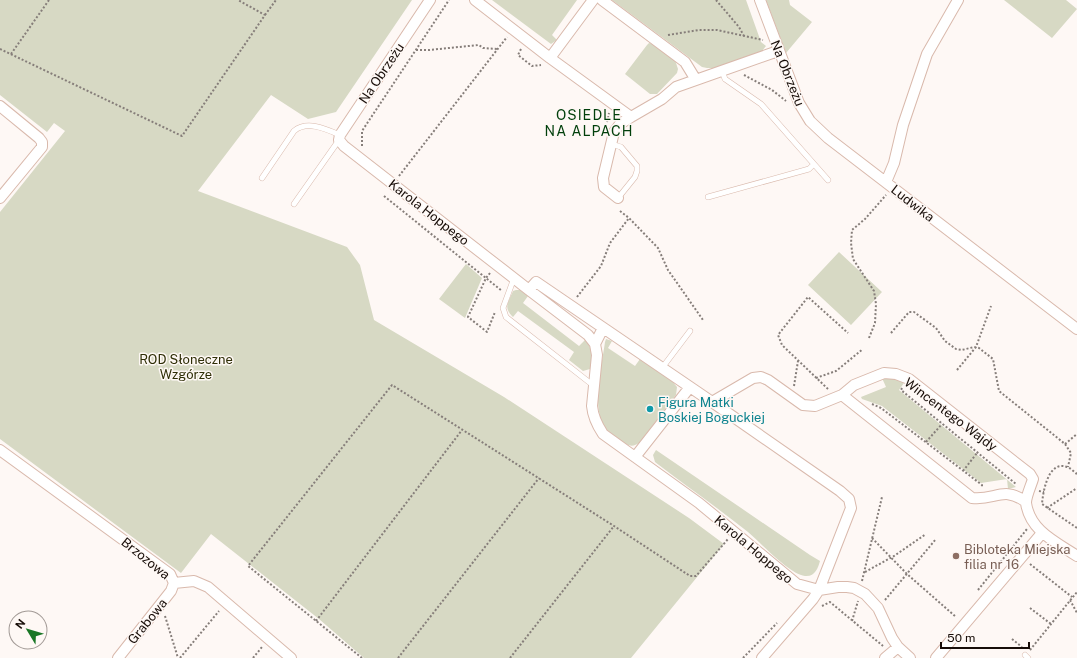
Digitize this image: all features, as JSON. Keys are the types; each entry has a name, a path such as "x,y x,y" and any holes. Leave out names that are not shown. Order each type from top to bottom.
{"street":[{"name":"Na Obrzeżu","path":"341,140 430,0"},
{"path":"475,0 550,58 631,117"},
{"path":"550,58 593,0"},
{"path":"602,0 685,62 696,80"},
{"name":"Na Obrzeżu","path":"760,0 798,103 810,121 828,138 886,182"},
{"name":"Ludwika","path":"958,0 927,54 903,125 894,164 886,182 1077,328"},
{"path":"618,198 604,187 603,178 614,132 620,124 662,99 676,87 778,51"},
{"path":"0,106 38,138 42,144 42,147 0,198"},
{"name":"Karola Hoppego","path":"341,140 496,265 588,335 595,344 597,354 592,406 593,414 598,427 603,434 699,503 797,584 819,590"},
{"path":"529,290 536,282 712,402 840,491 849,499 851,508 819,590 762,658"},
{"name":"Karola Hoppego","path":"595,344 603,328"},
{"name":"Wincentego Wajdy","path":"712,402 753,378 761,377 768,380 803,405 815,406 840,396 854,386 884,373 896,374 909,379 1030,474 1033,479 1026,502"},
{"path":"635,457 690,387"},
{"path":"840,396 972,498 1006,493 1018,496 1026,502 1032,521 1036,527 1042,533 1077,556"},
{"name":"Brzozowa","path":"1,453 170,574 174,583 194,581 208,587 291,658"},
{"path":"936,658 1042,533"},
{"name":"Grabowa","path":"118,658 171,591 174,583"},
{"path":"819,590 838,586 847,587 860,591 870,598 878,608 892,638 898,647 910,658"},
{"path":"885,658 898,647"}],"lane":[{"path":"722,71 726,78 761,104 828,180"},
{"path":"262,178 299,126 322,127 341,140 294,204"},
{"path":"611,144 621,147 637,166 635,177 618,198"},
{"path":"708,197 809,169 814,164"},
{"path":"514,278 503,308 506,316 594,386"},
{"path":"662,368 690,331"}],"path":[{"path":"11,54 49,0"},
{"path":"238,0 265,15"},
{"path":"0,49 182,136 276,0"},
{"path":"362,151 362,131 449,0"},
{"path":"716,0 739,27 745,37"},
{"path":"397,178 513,29"},
{"path":"658,41 662,37 699,30 717,30 763,40"},
{"path":"416,50 479,45 483,48 498,49"},
{"path":"736,66 738,71 772,90 788,103"},
{"path":"869,338 875,324 876,304 874,291 853,259 851,243 852,230 865,219 888,193"},
{"path":"384,196 502,292"},
{"path":"620,211 629,218 658,248 668,270 703,320"},
{"path":"575,300 602,266 610,243 629,218"},
{"path":"495,312 487,332 468,317 486,278 496,265"},
{"path":"840,396 816,378 782,346 778,334 808,297 848,333"},
{"path":"957,370 976,347 991,306"},
{"path":"891,333 909,312 914,312 936,328 945,341 956,349 962,350 976,347 979,348 993,359 999,391 1064,444 1070,453 1068,467"},
{"path":"816,378 836,371 863,349"},
{"path":"792,397 798,361"},
{"path":"909,379 901,390 1017,485 1044,492"},
{"path":"362,658 248,566 392,385 690,576 696,576 734,532"},
{"path":"867,402 881,408 982,485 984,497"},
{"path":"926,442 942,424"},
{"path":"316,621 462,430"},
{"path":"1064,444 1077,434"},
{"path":"963,471 977,453"},
{"path":"1077,474 1068,467 1059,466 1051,472 1047,478 1042,504 1077,528"},
{"path":"398,658 538,478"},
{"path":"1047,508 1077,488"},
{"path":"882,497 864,573 926,534"},
{"path":"510,658 614,526"},
{"path":"872,538 907,574 956,617"},
{"path":"883,603 936,539"},
{"path":"1022,557 1072,597"},
{"path":"852,621 860,591"},
{"path":"1027,657 1077,592"},
{"path":"1070,600 1077,613"},
{"path":"817,609 830,602 883,646"},
{"path":"1030,608 1051,624"},
{"path":"179,658 220,609"},
{"path":"164,612 179,658"},
{"path":"1012,638 1023,647"},
{"path":"253,658 264,645"}],"green space":[{"name":"ROD Słoneczne Wzgórze","path":"0,0 412,0 336,112 308,119 271,95 198,191 347,247 360,265 374,320 504,397 689,518 724,544 631,658 364,658 319,619 211,534 181,573 0,439 0,212 65,131 54,123 47,132 0,95"},
{"path":"492,0 577,0 552,35 557,40 551,44"},
{"path":"612,0 746,0 761,42 766,46 762,51 714,68 702,67"},
{"path":"766,0 789,0 790,5 812,22 786,53"},
{"path":"1004,0 1066,0 1077,9 1052,38"},
{"path":"649,43 653,44 675,60 678,69 677,73 657,94 650,94 625,74"},
{"path":"839,252 882,292 851,325 808,285"},
{"path":"466,264 482,278 465,318 439,299"},
{"path":"520,290 528,296 523,303 579,346 585,340 592,353 590,369 583,371 569,360 574,352 518,311 513,317 510,314 507,305 513,291"},
{"path":"606,339 612,341 608,348 635,366 640,359 672,381 677,387 676,395 640,442 635,445 630,446 611,434 603,424 600,416 598,395"},
{"path":"889,377 906,380 899,390 1006,479 981,483 882,406 862,399 861,397 886,387 882,378"},
{"path":"656,450 820,561 816,572 805,576 798,574 783,564 748,532 655,462 653,455"},
{"path":"1007,480 1016,487 1008,489"}],"place":[{"name":"Figura Matki Boskiej Boguckiej","path":"650,409"},
{"name":"Bibloteka Miejska filia nr 16","path":"956,556"}],"district":[{"name":"OSIEDLE NA ALPACH","path":"589,124"}]}
